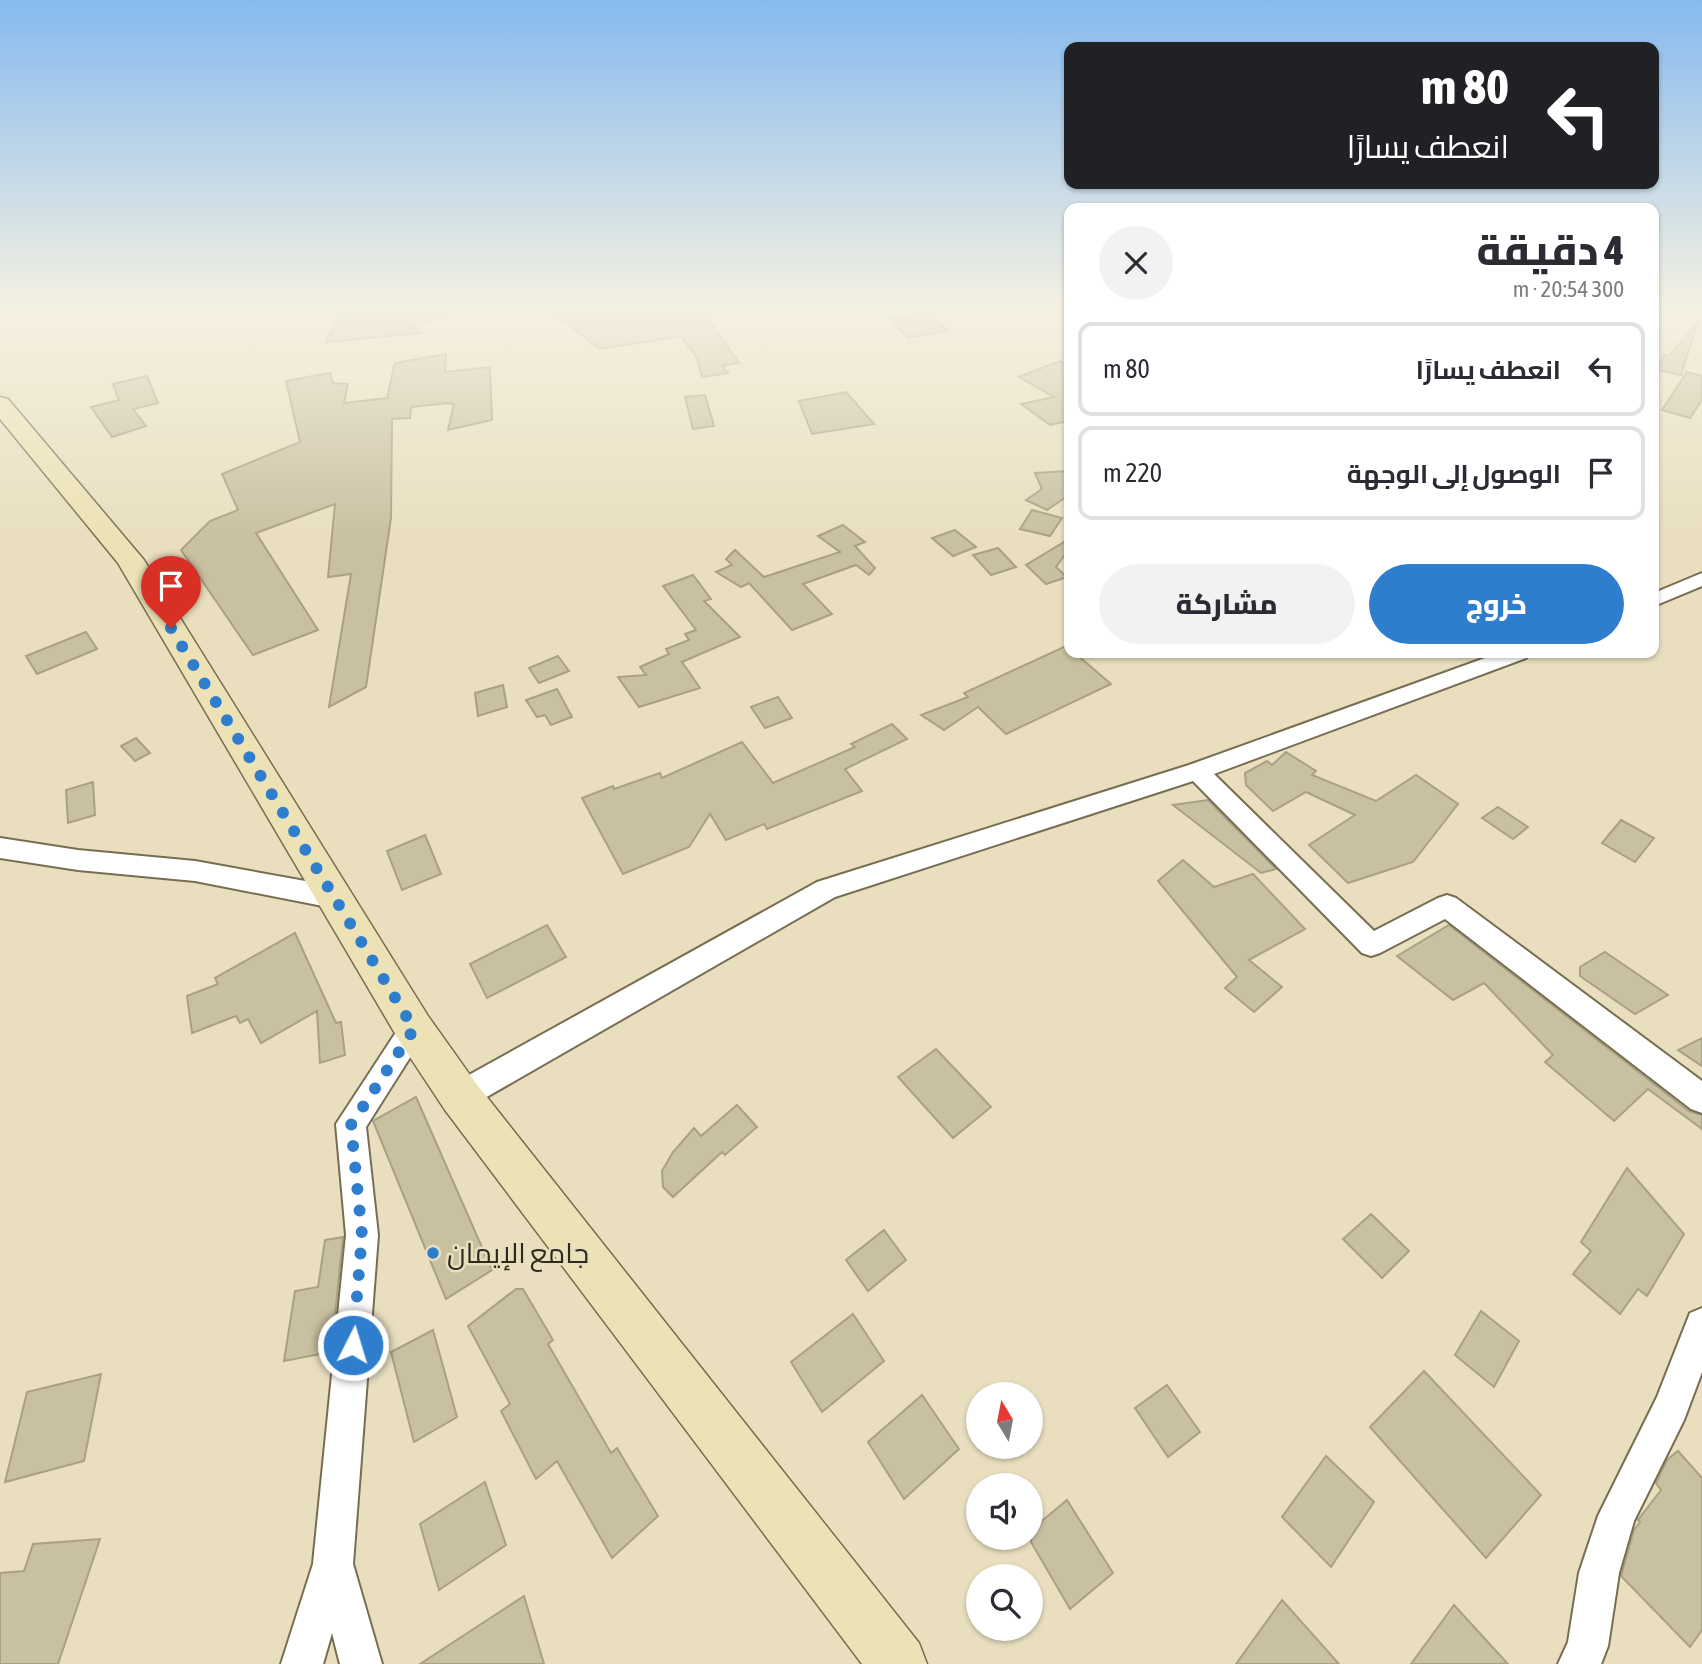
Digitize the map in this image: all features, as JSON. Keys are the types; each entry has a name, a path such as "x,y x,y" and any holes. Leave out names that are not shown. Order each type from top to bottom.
{"street":[{"path":"0,404 130,561 414,1029 460,1096 898,1664"},
{"path":"1659,598 1702,579"},
{"path":"460,1096 826,889 1197,771 1505,658"},
{"path":"1197,771 1371,945 1447,906 1702,1099"},
{"path":"0,848 78,860 195,871 333,897"},
{"path":"302,1664 333,1564 362,1235 351,1125 414,1029"},
{"path":"1579,1664 1588,1646 1599,1573 1617,1516 1671,1407 1702,1325"},
{"path":"333,1564 361,1664"}],"building":[{"path":"113,384 150,384 158,403 133,409 146,426 112,437 91,407 119,400"},
{"path":"287,384 348,384 344,403 387,398 390,384 491,384 492,420 448,430 454,404 449,403 411,407 410,418 392,419 391,518 366,687 329,707 351,574 328,577 335,504 256,533 318,630 253,655 181,550 210,521 238,510 222,474 300,442"},
{"path":"1031,384 1064,384 1064,422 1050,425 1021,404 1054,397"},
{"path":"1679,384 1702,384 1702,400 1690,418 1662,410"},
{"path":"846,392 874,424 812,434 799,401"},
{"path":"705,395 714,426 693,429 685,397"},
{"path":"1064,471 1064,498 1047,510 1026,500 1042,489 1035,473"},
{"path":"1032,510 1062,518 1050,536 1020,529"},
{"path":"843,525 865,542 855,546 875,568 869,575 856,565 803,584 832,614 792,630 749,583 741,587 716,572 732,565 726,559 735,550 764,577 840,552 818,536"},
{"path":"955,530 976,547 953,556 932,538"},
{"path":"1064,542 1064,556 1056,567 1064,574 1064,578 1046,584 1026,565"},
{"path":"998,548 1016,567 991,575 973,555"},
{"path":"693,575 711,599 704,601 740,637 682,662 700,688 639,707 618,677 646,675 640,667 669,654 666,649 689,640 685,634 696,630 663,586"},
{"path":"86,632 97,649 37,674 26,656"},
{"path":"1064,647 1064,658 1081,658 1111,684 1006,734 978,707 944,730 921,715 968,697 964,693"},
{"path":"558,656 569,671 539,683 529,668"},
{"path":"503,685 507,707 478,716 475,693"},
{"path":"557,689 572,717 551,725 545,715 537,717 526,700"},
{"path":"778,697 792,718 765,728 751,707"},
{"path":"892,724 907,739 845,769 862,791 767,829 764,824 726,840 710,814 689,847 623,874 582,798 660,773 662,778 742,742 773,783 855,747 851,744"},
{"path":"136,738 150,753 135,761 121,746"},
{"path":"1286,752 1316,771 1312,775 1376,801 1416,775 1458,804 1413,862 1348,883 1309,845 1355,815 1306,792 1273,811 1246,785 1245,773 1267,761 1272,765"},
{"path":"93,782 95,815 68,823 66,790"},
{"path":"1208,800 1276,869 1261,873 1173,805"},
{"path":"1498,807 1528,827 1513,839 1482,818"},
{"path":"1621,820 1654,838 1635,862 1602,843"},
{"path":"425,835 441,874 402,890 387,851"},
{"path":"1183,860 1214,887 1253,874 1305,929 1249,960 1282,987 1254,1012 1225,988 1237,977 1158,881"},
{"path":"547,925 566,957 487,998 470,964"},
{"path":"1449,925 1689,1111 1702,1115 1702,1129 1648,1089 1614,1121 1545,1062 1553,1055 1484,983 1453,1000 1397,956"},
{"path":"295,933 336,1023 341,1022 345,1055 320,1063 317,1011 261,1043 248,1019 240,1023 236,1016 192,1033 187,996 218,984 215,978"},
{"path":"1605,952 1668,995 1635,1014 1580,976 1580,967"},
{"path":"1702,1038 1702,1066 1678,1050"},
{"path":"936,1049 991,1107 953,1138 898,1077"},
{"path":"416,1097 492,1270 446,1299 373,1121"},
{"path":"737,1105 757,1127 725,1155 722,1152 673,1197 663,1187 662,1171 673,1152 694,1128 701,1136"},
{"path":"1627,1168 1684,1234 1647,1296 1638,1289 1620,1314 1573,1274 1591,1251 1581,1242"},
{"path":"1371,1214 1409,1251 1382,1278 1343,1239"},
{"path":"884,1230 906,1260 868,1291 846,1260"},
{"path":"343,1237 331,1352 284,1361 295,1291 318,1287 325,1240"},
{"path":"516,1289 523,1289 553,1340 548,1344 611,1453 617,1448 658,1516 612,1558 557,1461 536,1479 501,1411 510,1404 468,1326"},
{"path":"1481,1311 1519,1341 1494,1387 1455,1355"},
{"path":"853,1314 884,1361 822,1412 791,1362"},
{"path":"433,1330 457,1417 414,1442 391,1352"},
{"path":"1424,1371 1541,1495 1486,1558 1370,1427"},
{"path":"101,1374 84,1461 5,1482 27,1392"},
{"path":"1167,1385 1200,1432 1168,1457 1135,1408"},
{"path":"922,1395 959,1449 904,1499 868,1442"},
{"path":"1678,1451 1702,1478 1702,1630 1690,1647 1621,1576 1634,1530 1640,1522 1638,1520 1661,1490 1656,1483 1667,1460"},
{"path":"1326,1456 1374,1502 1331,1567 1282,1517"},
{"path":"485,1482 506,1545 439,1590 420,1524"},
{"path":"1067,1500 1113,1573 1070,1609 1036,1550 1043,1550 1043,1520"},
{"path":"100,1539 58,1664 0,1664 0,1573 24,1571 33,1544"},
{"path":"524,1596 544,1664 420,1664"},
{"path":"1282,1600 1339,1664 1236,1664"},
{"path":"1454,1605 1508,1664 1411,1664"}],"place":[{"name":"جامع الإيمان","path":"433,1253"}],"route":[{"path":"171,628 414,1029 351,1125 362,1235 353,1345"}]}
